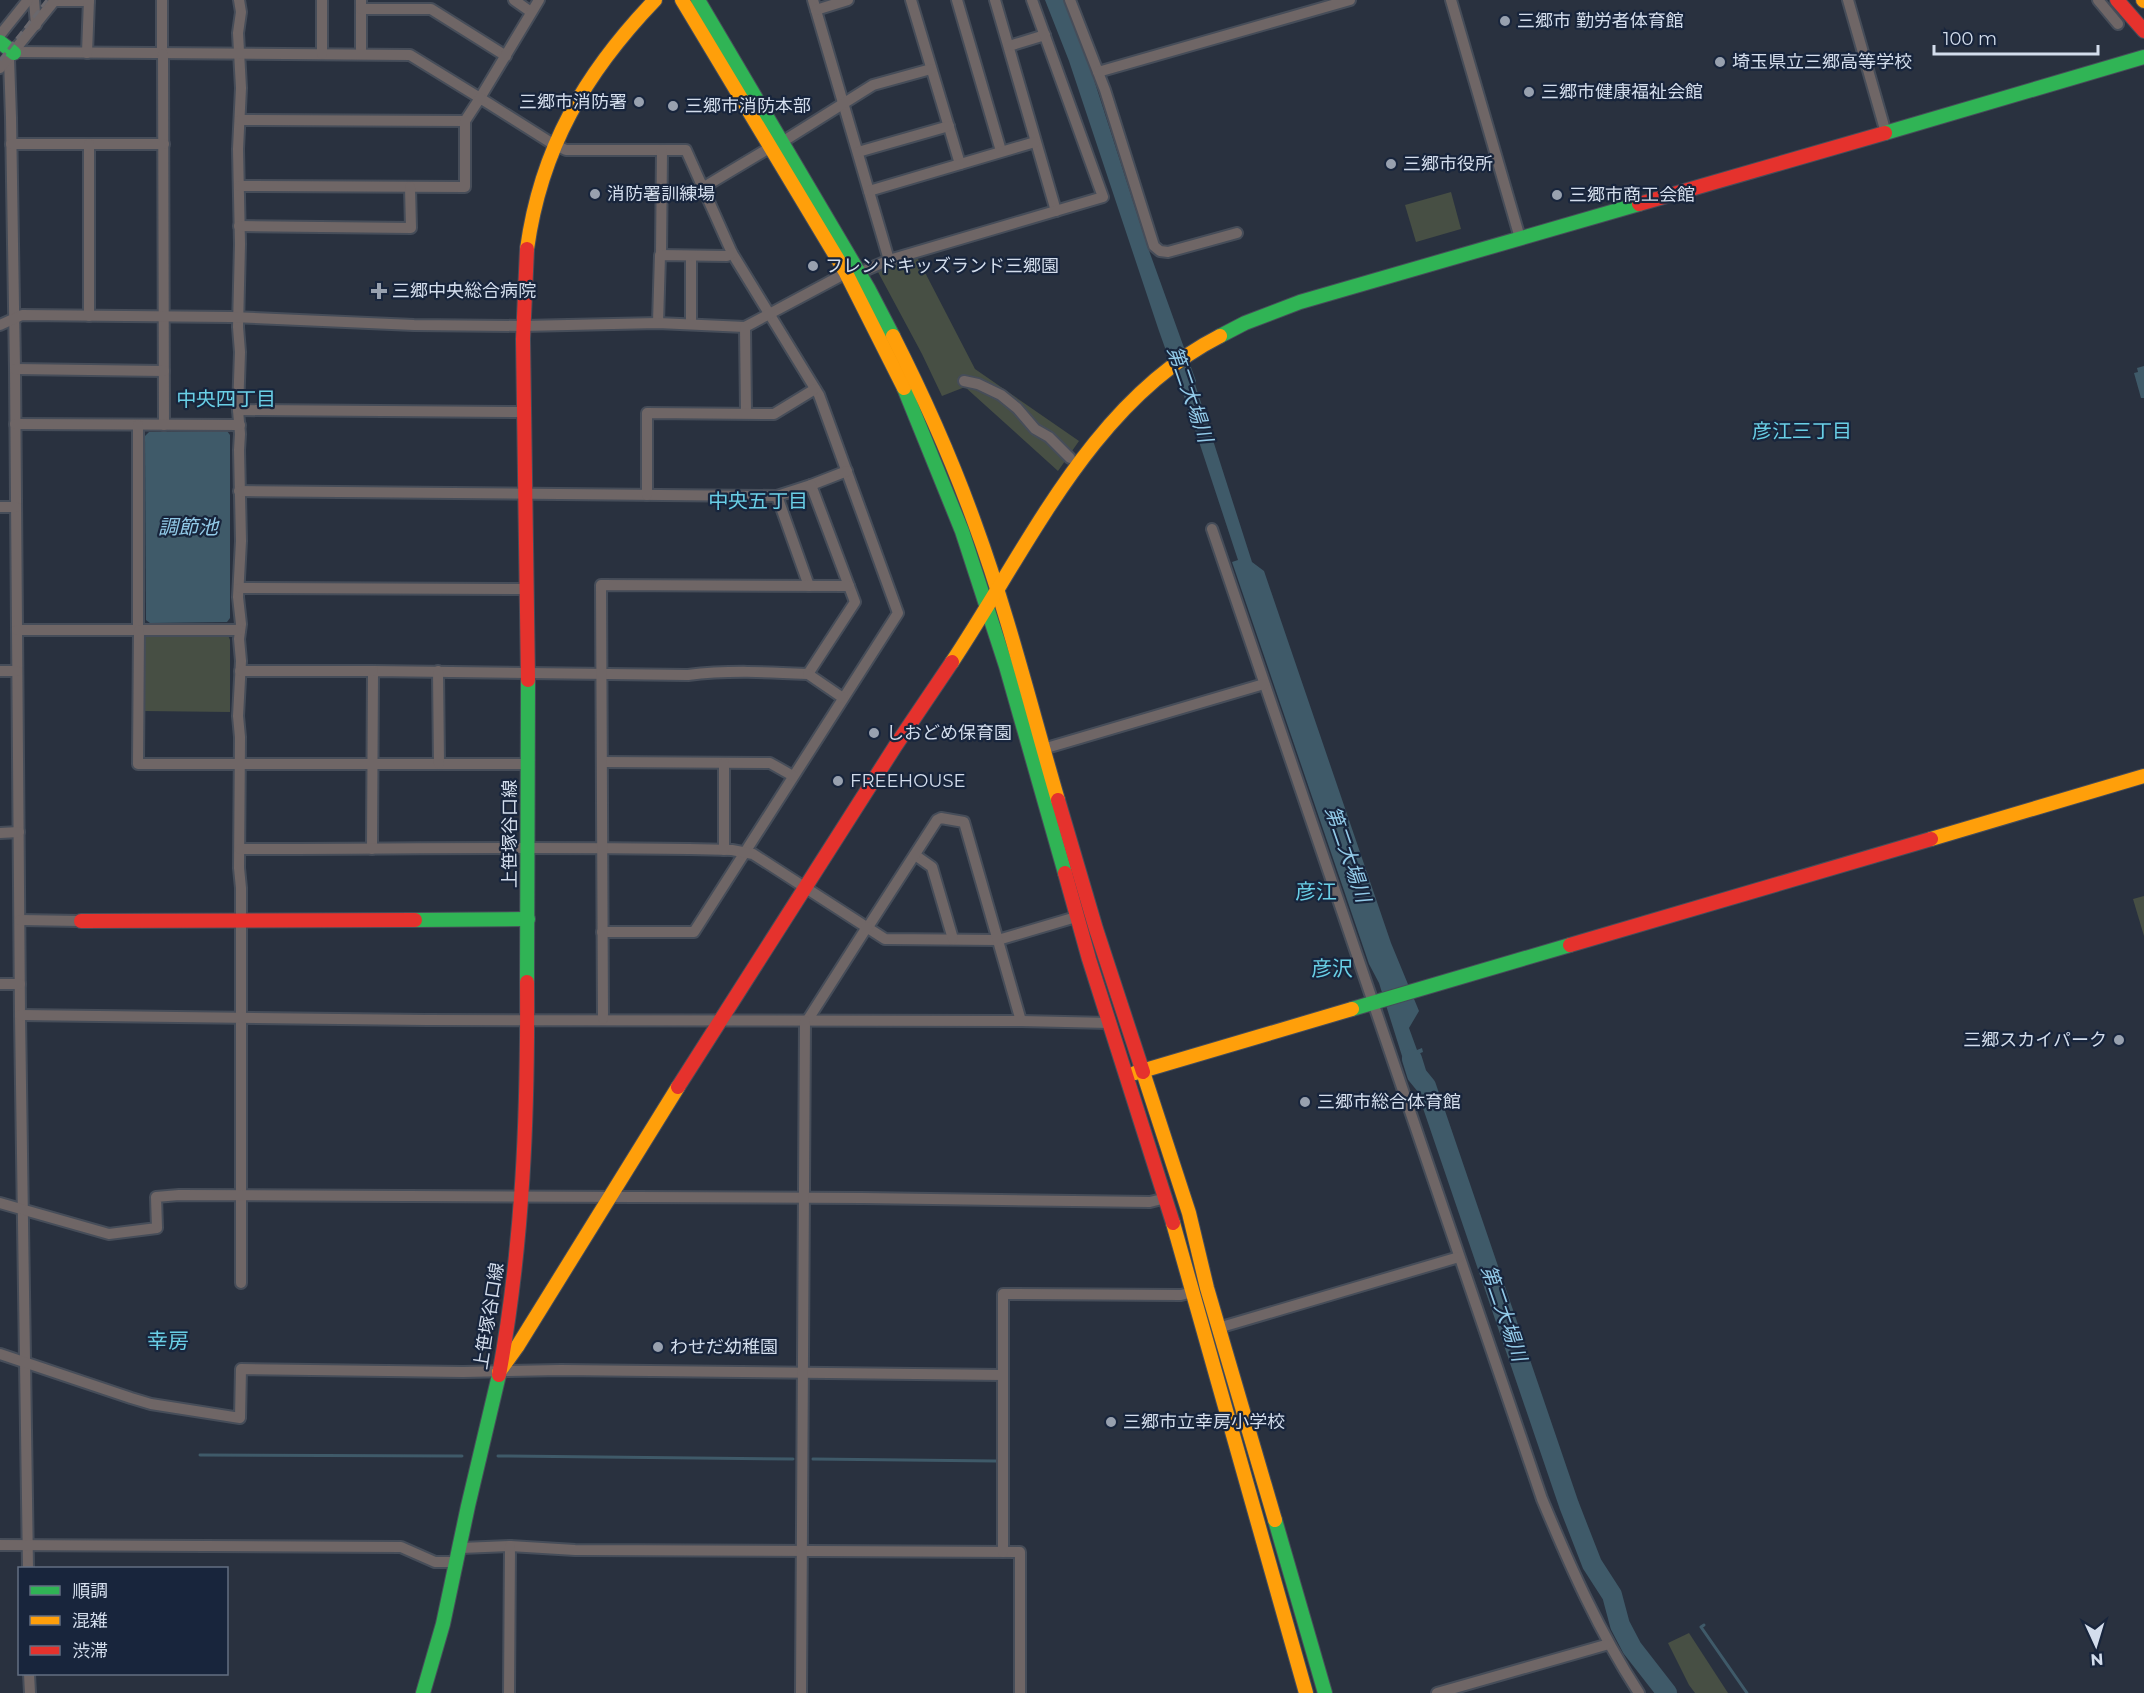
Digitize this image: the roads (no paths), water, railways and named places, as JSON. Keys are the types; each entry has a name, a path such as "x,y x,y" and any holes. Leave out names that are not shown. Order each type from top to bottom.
{"main road":[{"name":"上笹塚谷口線","path":"423,1693 446,1618 499,1372 510,1307 521,1197 528,919 528,672 525,589 523,326 524,276 528,240 540,183 554,144 580,91 631,24 654,0"},
{"path":"682,0 777,144"},
{"path":"698,0 777,144 918,386 965,496 997,590 1096,929 1189,1213 1218,1328 1324,1693"},
{"path":"2121,1 2144,12"},
{"path":"2121,1 2144,31"},
{"path":"0,42 12,55"},
{"path":"499,1372 517,1347 721,1020 1082,459 1117,415 1160,375 1206,343 1245,323 1300,302 2144,57"},
{"path":"853,273 945,484 988,608 1076,917 1166,1198 1306,1693"},
{"path":"1126,1076 2144,776"},
{"path":"81,921 528,919"}],"street":[{"path":"0,35 28,0"},
{"path":"34,0 36,25"},
{"path":"0,68 54,1 89,0 87,53"},
{"path":"162,0 164,425"},
{"path":"239,0 241,1283"},
{"path":"322,0 322,54"},
{"path":"514,0 531,12"},
{"path":"239,186 465,187 465,121 538,0"},
{"path":"848,0 815,5 889,260"},
{"path":"912,0 960,164"},
{"path":"957,0 1001,151"},
{"path":"995,0 1056,211"},
{"path":"0,325 22,315 239,317 414,325 523,326 658,322 745,327 853,273 889,260 1103,197 1032,0"},
{"path":"1071,0 1098,72 1154,246 1160,251 1168,252 1238,233"},
{"path":"1098,72 1350,0"},
{"path":"1451,0 1520,238"},
{"path":"1848,0 1886,133"},
{"path":"2098,0 2118,24"},
{"path":"361,54 361,4 431,9 506,56"},
{"path":"1009,46 1045,35"},
{"path":"12,55 87,53 410,55 566,150 686,150 732,253 819,395 898,611 694,932 603,932"},
{"path":"12,55 6,118 11,144 15,369 20,1015 28,1567"},
{"path":"704,187 873,85 932,69"},
{"path":"240,120 465,121"},
{"path":"858,152 949,126"},
{"path":"869,190 1035,142"},
{"path":"11,144 164,144"},
{"path":"88,316 89,144"},
{"path":"658,322 662,255 662,150"},
{"path":"239,226 411,228 410,187"},
{"path":"0,208 12,207"},
{"path":"662,255 727,256 732,253"},
{"path":"691,255 691,324"},
{"path":"745,327 746,413"},
{"path":"15,369 164,371"},
{"path":"964,381 1001,395 1017,408 1035,429 1049,437 1070,458"},
{"path":"647,495 647,413 774,414 815,388"},
{"path":"238,410 523,412"},
{"path":"15,424 240,425"},
{"path":"138,425 138,764 528,764"},
{"path":"239,491 777,496 847,471"},
{"path":"808,675 855,602 812,484"},
{"path":"777,496 809,586"},
{"path":"0,507 16,507"},
{"path":"1212,530 1264,684 1378,1001 1459,1257 1542,1499 1565,1555 1609,1644 1639,1693"},
{"path":"603,1019 601,585 849,586"},
{"path":"240,588 525,589"},
{"path":"17,630 240,630"},
{"path":"0,671 17,671"},
{"path":"240,671 688,675 706,672 773,672 808,675 843,698"},
{"path":"372,849 373,671"},
{"path":"438,671 439,764"},
{"path":"1043,749 1264,684"},
{"path":"602,762 770,763 793,776"},
{"path":"724,763 724,850"},
{"path":"801,1693 806,1021 937,820 941,818 964,822 1021,1021"},
{"path":"0,833 19,832"},
{"path":"240,849 602,848 746,851 885,939 999,940 1076,917"},
{"path":"915,855 932,867 953,939"},
{"path":"20,920 81,921"},
{"path":"0,984 20,984"},
{"path":"20,1015 414,1020 603,1019 1110,1023"},
{"path":"0,1203 109,1234 157,1227 156,1197 803,1198 1150,1202 1166,1198"},
{"path":"1218,1328 1459,1257"},
{"path":"1003,1552 1003,1294 1181,1295 1192,1292"},
{"path":"0,1354 151,1404 240,1418 241,1370 499,1372 561,1370 1003,1375"},
{"path":"0,1545 401,1547 435,1562 458,1562"},
{"path":"509,1693 510,1546"},
{"path":"460,1548 510,1546 575,1550 1020,1552 1020,1693"},
{"path":"1437,1693 1609,1644"},
{"path":"29,1675 30,1693"}],"water":[{"path":"1045,0 1064,0 1080,36 1147,245 1196,381 1195,384 1252,562 1264,571 1391,943 1419,1011 1409,1028 1417,1050 1422,1048 1423,1052 1418,1054 1427,1081 1420,1085 1408,1075 1379,983 1369,964 1232,562 1238,560 1178,378 1159,331 1069,61"},
{"path":"2144,366 2144,398 2141,398 2134,373 2138,372 2137,368"},
{"name":"調節池","path":"227,431 230,435 230,618 227,622 150,623 146,620 145,436 149,432"}],"waterway":[{"name":"第二大場川","path":"1412,1059 1417,1075 1426,1086 1569,1505 1592,1564 1612,1595 1620,1625 1632,1648 1667,1693"},
{"path":"200,1455 462,1456"},
{"path":"498,1456 793,1459"},
{"path":"813,1459 996,1461"},
{"path":"1704,1625 1701,1627 1747,1693"}],"railway":[{"path":"0,60 47,0"}],"place":[{"name":"三郷市 勤労者体育館","path":"1505,21"},
{"name":"埼玉県立三郷高等学校","path":"1720,62"},
{"name":"三郷市健康福祉会館","path":"1529,92"},
{"name":"三郷市消防署","path":"639,102"},
{"name":"三郷市消防本部","path":"673,106"},
{"name":"三郷市役所","path":"1391,164"},
{"name":"消防署訓練場","path":"595,194"},
{"name":"三郷市商工会館","path":"1557,195"},
{"name":"フレンドキッズランド三郷園","path":"813,266"},
{"name":"三郷中央総合病院","path":"379,291"},
{"name":"しおどめ保育園","path":"874,733"},
{"name":"FREEHOUSE","path":"838,781"},
{"name":"三郷スカイパーク","path":"2119,1040"},
{"name":"三郷市総合体育館","path":"1305,1102"},
{"name":"わせだ幼稚園","path":"658,1347"},
{"name":"三郷市立幸房小学校","path":"1111,1422"}],"district":[{"name":"中央四丁目","path":"226,399"},
{"name":"彦江三丁目","path":"1802,431"},
{"name":"中央五丁目","path":"758,501"},
{"name":"彦江","path":"1316,892"},
{"name":"彦沢","path":"1332,969"},
{"name":"幸房","path":"168,1341"}]}
